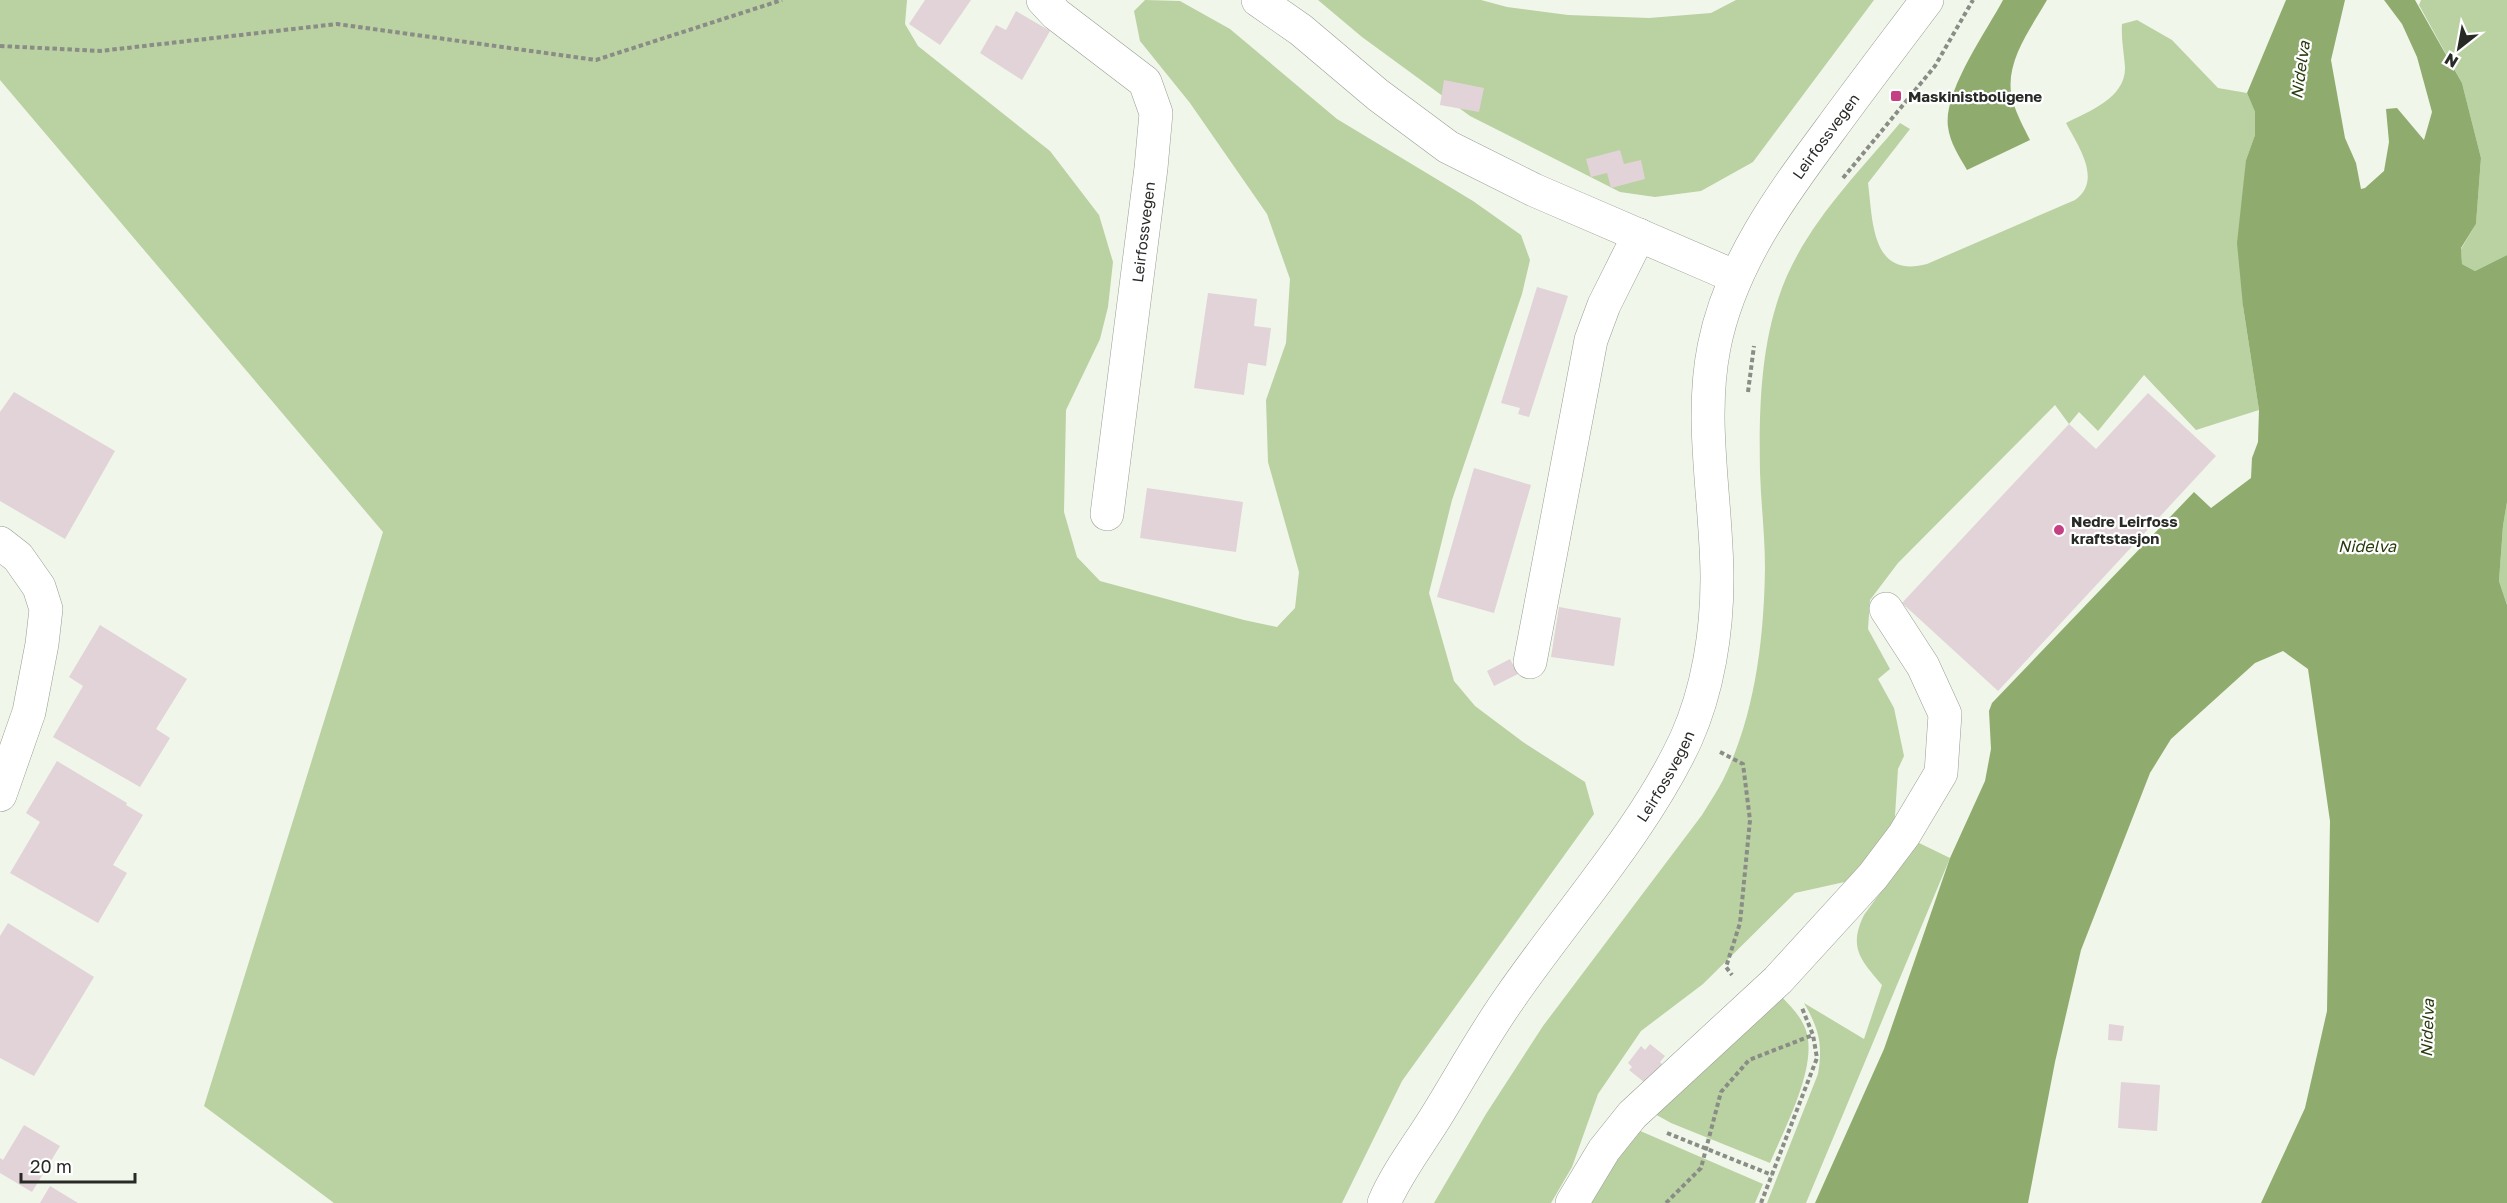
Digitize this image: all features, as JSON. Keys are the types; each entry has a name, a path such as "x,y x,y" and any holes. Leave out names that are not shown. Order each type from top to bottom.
{"street":[{"name":"Leirfossvegen","path":"1043,0 1056,15 1145,82 1156,113 1107,514"},
{"path":"1258,0 1301,30 1378,96 1448,147 1534,190 1736,278"},
{"name":"Leirfossvegen","path":"1384,1203 1507,1001 1623,842 1663,781 1687,737 1704,682 1714,634 1718,578 1710,462 1709,392 1714,348 1725,306 1736,278 1765,222 1796,175 1927,0"},
{"path":"1530,662 1591,340 1604,305 1639,235"},
{"path":"0,543 18,557 39,587 46,609 29,712 0,795"},
{"path":"1572,1203 1604,1150 1629,1118 1778,980 1873,876 1904,835 1941,773 1945,714 1923,666 1886,609"}],"path":[{"path":"0,46 100,51 337,24 596,60 782,0"},
{"path":"1720,752 1743,764 1750,820 1740,923 1726,967 1754,1002"},
{"path":"1761,1203 1817,1058 1813,1035 1802,1009 1778,980"},
{"path":"1666,1203 1701,1168 1721,1092 1749,1060 1813,1035"},
{"path":"1629,1118 1772,1175"}],"shaded area":[{"path":"0,0 907,0 905,24 918,46 1050,151 1099,215 1113,262 1108,307 1100,339 1066,410 1064,512 1077,557 1100,581 1277,627 1295,608 1299,572 1268,462 1266,400 1286,343 1290,279 1267,214 1190,103 1140,41 1134,11 1145,0 1180,1 1230,29 1337,119 1473,201 1521,235 1530,260 1522,294 1452,500 1429,593 1454,681 1475,706 1523,742 1585,782 1594,814 1402,1081 1342,1203 334,1203 204,1106 383,532 0,80"},
{"path":"1318,0 1481,0 1507,7 1568,15 1649,18 1711,13 1736,0 1874,0 1753,162 1701,191 1655,197 1620,192 1470,116 1362,37"},
{"path":"2421,0 2507,0 2507,255 2475,271 2462,264 2461,249 2476,224 2481,158 2462,83 2419,5"},
{"path":"2137,20 2172,40 2218,88 2247,93 2255,112 2255,135 2246,160 2243,306 2259,410 2196,430 2144,375 2098,431 2079,412 2069,424 2055,405 1898,563 1870,600 1868,629 1890,669 1878,679 1894,708 1904,756 1898,769 1894,831 1858,879 1795,893 1703,984 1641,1031 1598,1094 1572,1167 1551,1203 1434,1203 1486,1114 1543,1026 1702,815 1721,784 1734,755 1743,730 1756,677 1763,622 1765,568 1760,431 1764,367 1776,306 1785,279 1798,254 1828,208 1900,123 1910,129 1868,183 1871,214 1878,243 1885,255 1895,263 1909,266 1927,264 2075,200 2083,192 2088,173 2082,152 2066,123 2104,102 2119,87 2124,78 2125,67 2122,24"},
{"path":"2507,502 2507,605 2499,581"},
{"path":"1917,842 1950,858 1806,1203 1767,1203 1818,1074 1820,1045 1813,1021 1804,1003 1864,1039 1882,985 1859,953 1857,936 1859,926 1864,915"},
{"path":"1781,996 1803,1023 1809,1048 1803,1082 1770,1163 1671,1123 1653,1113"},
{"path":"1638,1130 1763,1184 1755,1203 1584,1203"}],"water":[{"path":"2003,0 2047,0 2020,48 2011,75 2013,102 2030,140 1967,170 1951,138 1948,113 1952,97 1967,62"},
{"name":"Nidelva","path":"2286,0 2345,0 2331,60 2345,138 2356,163 2361,189 2384,171 2389,142 2386,109 2397,108 2424,140 2432,112 2417,57 2402,24 2384,0 2415,0 2462,83 2481,158 2476,224 2461,248 2462,264 2475,271 2507,255 2507,502 2499,581 2507,605 2507,1203 2261,1203 2305,1108 2327,1011 2330,821 2308,669 2283,651 2255,663 2171,739 2150,773 2081,950 2055,1062 2028,1203 1815,1203 1884,1049 1950,858 1985,781 1991,749 1989,711 1992,703 2194,492 2211,508 2251,478 2252,458 2258,442 2259,410 2243,306 2237,243 2246,160 2255,135 2255,112 2247,93"}],"building":[{"path":"925,0 971,0 940,45 909,24"},
{"path":"1016,11 1050,31 1022,80 980,53 996,25 1006,30"},
{"path":"1444,80 1484,88 1479,112 1440,105"},
{"path":"1620,150 1624,164 1641,160 1645,179 1611,188 1607,173 1591,177 1586,159"},
{"path":"1537,287 1568,296 1529,417 1518,414 1520,408 1501,403"},
{"path":"1208,293 1257,299 1254,326 1271,328 1266,366 1248,363 1244,395 1194,388"},
{"path":"14,392 115,451 65,539 0,501 0,412"},
{"name":"Nedre Leirfoss kraftstasjon","path":"2148,393 2216,456 1998,691 1902,603 2069,424 2096,449"},
{"path":"1474,468 1531,485 1494,613 1437,597"},
{"path":"1147,488 1243,502 1236,552 1140,538"},
{"path":"1559,607 1621,618 1614,666 1551,657"},
{"path":"100,625 187,679 156,729 170,738 140,787 53,737 83,686 69,677"},
{"path":"1510,659 1518,674 1494,686 1487,671"},
{"path":"57,761 143,815 113,865 127,873 98,923 10,873 40,822 26,813"},
{"path":"8,923 94,977 34,1076 0,1058 0,936"},
{"path":"2109,1024 2124,1026 2122,1041 2108,1040"},
{"path":"1650,1044 1665,1056 1660,1062 1664,1066 1644,1082 1629,1070 1632,1067 1628,1063 1641,1046 1645,1050"},
{"path":"2121,1082 2160,1085 2157,1131 2118,1128"},
{"path":"24,1125 60,1146 32,1192 0,1173 0,1158 3,1160"},
{"path":"50,1186 78,1203 40,1203"}],"place":[{"name":"Maskinistboligene","path":"1896,96"},
{"name":"Nedre Leirfoss kraftstasjon","path":"2059,530"}]}
